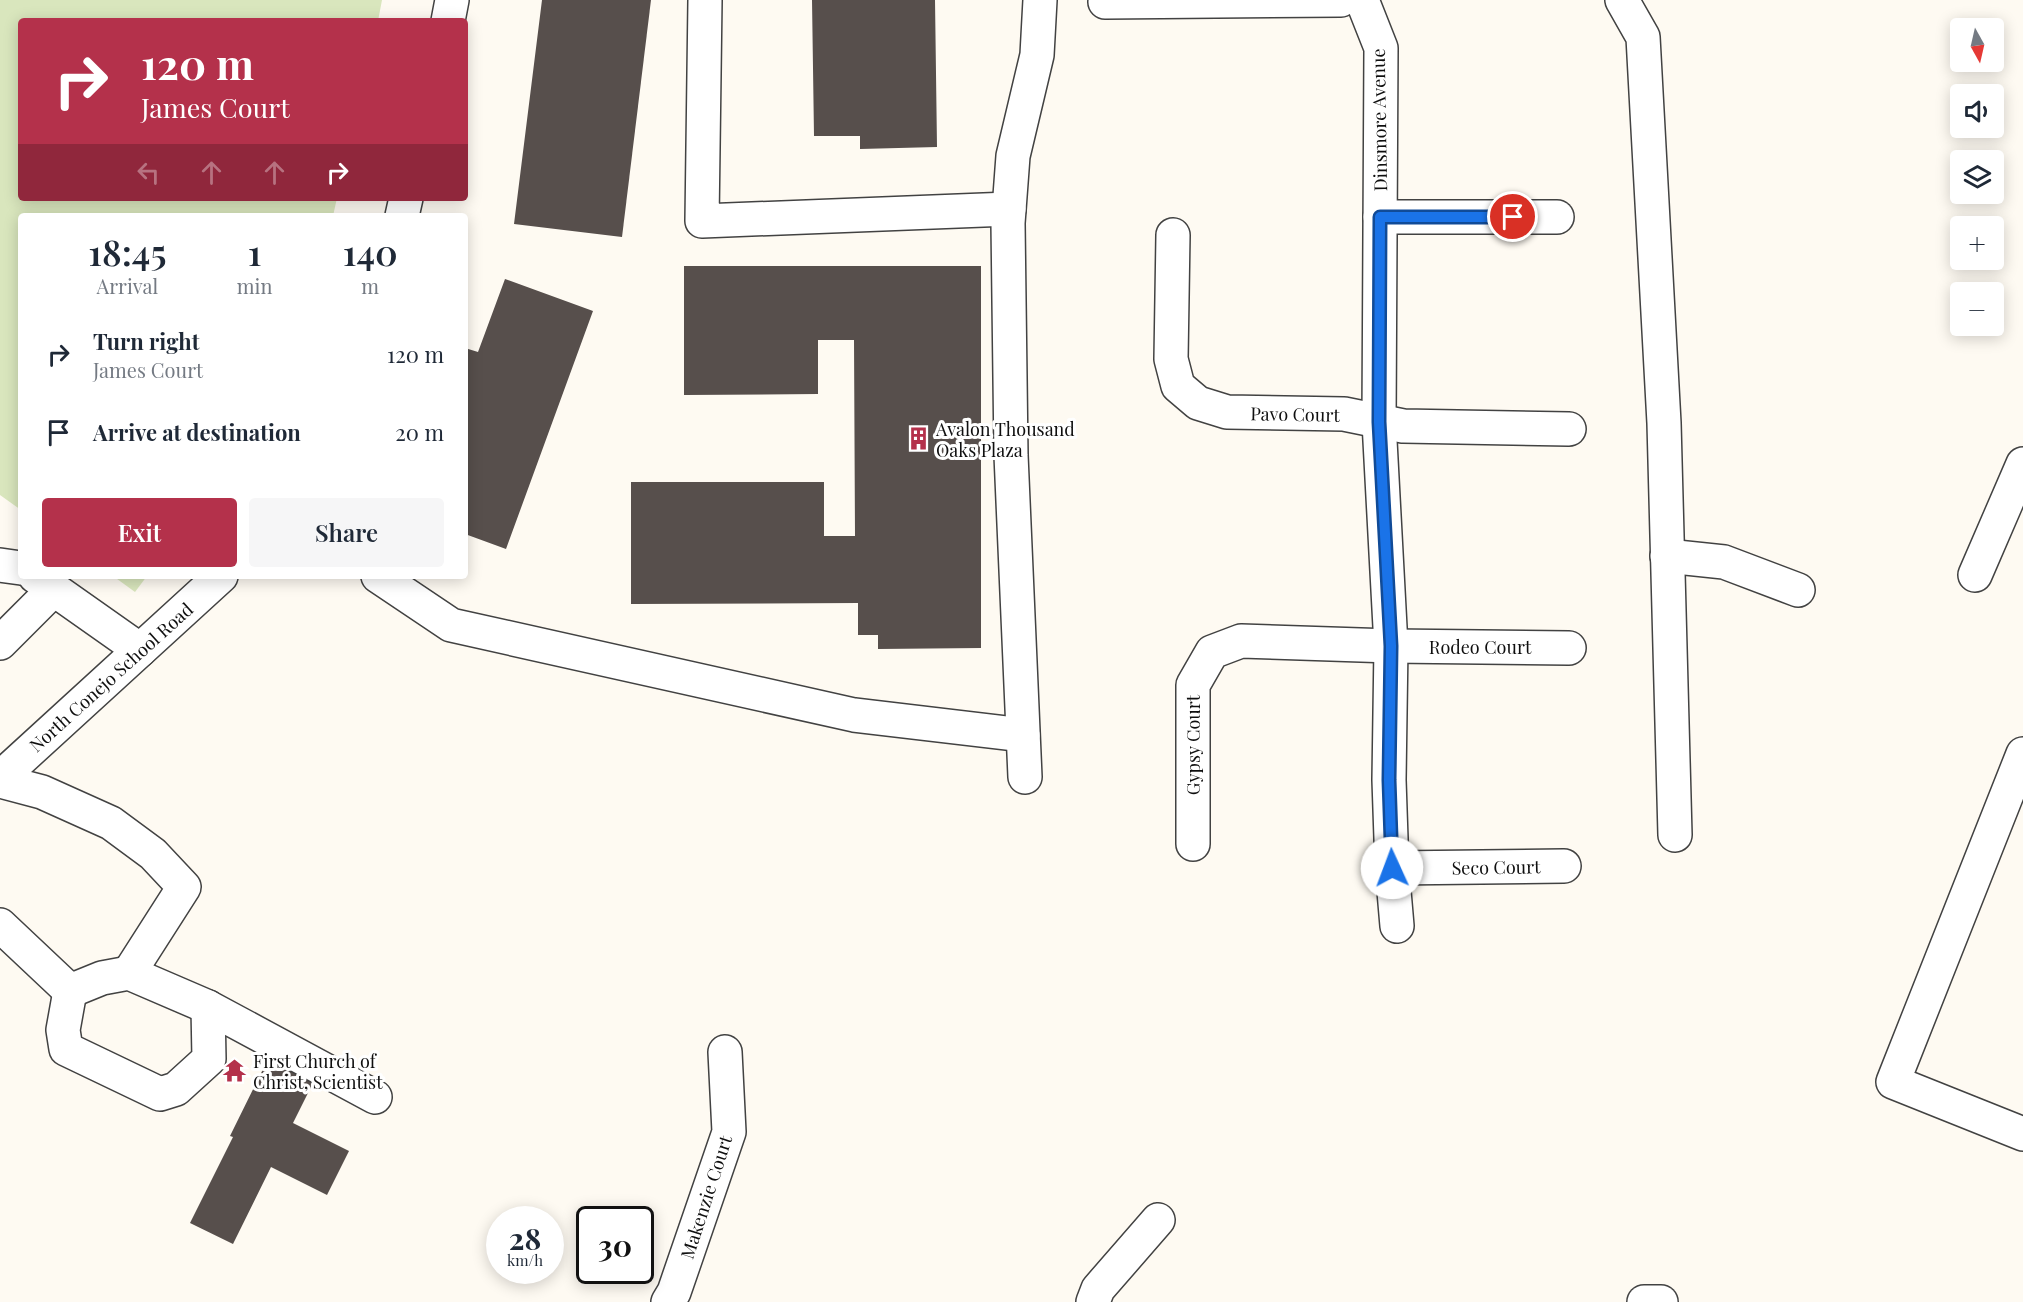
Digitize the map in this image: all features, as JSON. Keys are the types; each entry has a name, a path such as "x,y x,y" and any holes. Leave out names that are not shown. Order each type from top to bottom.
{"street":[{"path":"449,18 452,0"},
{"path":"705,0 702,221 1009,209"},
{"path":"1025,777 1011,455 1009,209 1013,156 1037,55 1040,0"},
{"path":"1105,2 1341,0"},
{"name":"Dinsmore Avenue","path":"1362,0 1380,48 1379,422 1391,646 1389,780 1392,868 1397,926"},
{"path":"1622,0 1642,37 1664,423 1675,835"},
{"path":"1380,217 1557,217"},
{"name":"Pavo Court","path":"1173,235 1172,359 1178,386 1198,403 1227,412 1344,414 1403,426 1569,429"},
{"path":"1975,575 2023,464"},
{"path":"1667,556 1724,562 1798,590"},
{"path":"0,565 18,568"},
{"name":"North Conejo School Road","path":"0,779 218,579"},
{"path":"382,579 451,625 854,715 1023,735"},
{"path":"0,643 44,583 140,650"},
{"name":"Gypsy Court","path":"1193,844 1193,685 1212,652 1240,641 1391,646"},
{"name":"Rodeo Court","path":"1391,646 1569,648"},
{"path":"2023,754 1893,1082 2023,1134"},
{"path":"0,779 42,792 111,823 153,854 184,887 129,973"},
{"name":"Seco Court","path":"1392,868 1564,866"},
{"path":"0,925 70,991"},
{"path":"70,991 102,978 129,973 208,1007 375,1097"},
{"path":"70,991 63,1030 66,1049 160,1094 176,1089 209,1059 208,1007"},
{"name":"Makenzie Court","path":"668,1302 674,1292 729,1132 725,1052"},
{"path":"1094,1302 1098,1289 1158,1220"},
{"path":"1644,1302 1661,1302"}],"green space":[{"path":"0,0 382,0 379,18 18,18 18,201 336,201 334,213 18,213 18,508 0,495"},
{"path":"117,579 145,579 135,592"}],"building":[{"path":"542,0 651,0 622,237 514,224"},
{"path":"812,0 935,0 937,147 860,149 860,136 814,136"},
{"name":"Avalon Thousand Oaks Plaza","path":"684,266 981,266 981,648 878,649 878,635 858,635 858,603 631,604 631,482 824,482 824,536 855,536 854,340 818,340 818,394 684,395"},
{"path":"505,279 593,311 506,549 468,535 468,349 478,352"},
{"path":"269,1057 315,1079 293,1123 349,1151 327,1195 271,1167 233,1244 190,1223 233,1137 230,1136"}],"place":[{"name":"Avalon Thousand Oaks Plaza","path":"918,439"},
{"name":"First Church of Christ, Scientist","path":"235,1071"}],"route":[{"path":"1392,868 1389,780 1391,646 1379,422 1380,217 1513,217"}]}
